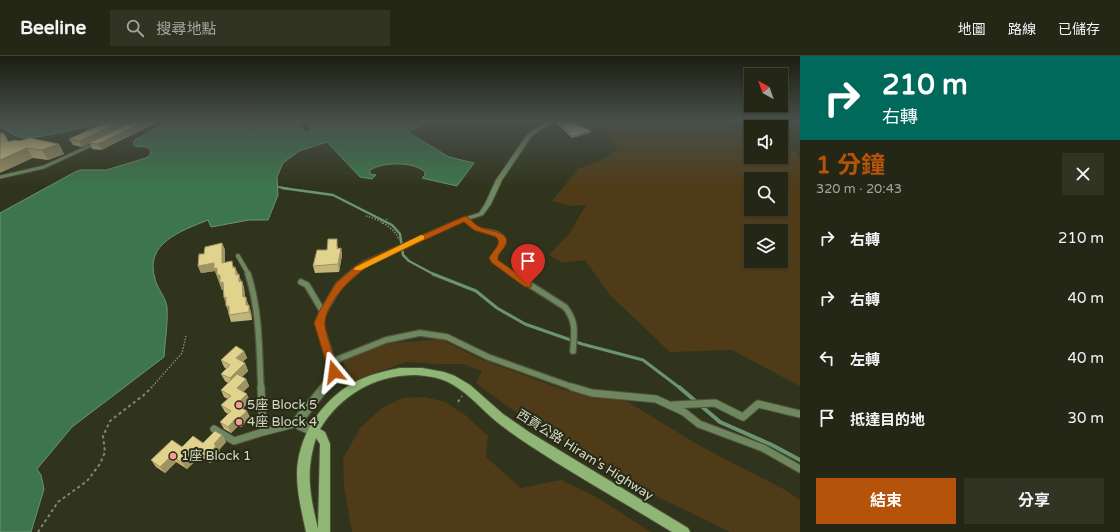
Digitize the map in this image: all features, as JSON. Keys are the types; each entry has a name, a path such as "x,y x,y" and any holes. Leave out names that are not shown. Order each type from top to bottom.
{"street":[{"path":"324,532 325,444 321,436 304,428 298,423 299,419 332,378 334,372 319,323 323,312 339,285 359,268 402,247 465,219 476,216 484,211 499,180 524,143"},
{"name":"西貢公路 Hiram's Highway","path":"312,532 303,480 303,465 305,453 313,431 331,404 345,393 363,382 387,374 408,372 426,372 443,376 462,386 510,426 534,442 684,532"}],"lane":[{"path":"0,177 44,167 95,143"},
{"path":"465,219 474,228 494,232 503,239 503,244 494,254 493,258 495,262 528,285 565,307 571,315 574,323 573,351"},
{"path":"238,256 248,273 253,289 258,323 263,432"},
{"path":"301,282 307,286 323,312"},
{"path":"331,362 386,340 420,333 447,337 488,357 533,374 592,393 656,400 670,405 684,412 699,424 763,448 800,469"},
{"path":"670,405 716,403 743,417 758,404 800,414"},
{"path":"214,429 234,441 298,423"}],"path":[{"path":"366,216 371,216 382,224 393,229 398,235 402,247"},
{"path":"382,224 387,219"},
{"path":"38,532 58,502 87,481 100,464 105,452 103,436 110,421 145,394 182,352 186,336"}],"shaded area":[{"path":"133,143 323,143 299,151 283,163 277,177 278,195 268,220 249,220 211,227 208,220 176,234 160,247 155,256 153,267 156,282 167,307 164,357 72,427 37,469 41,475 44,489 31,532 0,532 0,213 80,170 106,170 146,158 150,155 151,150 146,147 135,146"},
{"path":"328,143 426,143 449,157 474,163 457,186 422,178 425,175 425,172 420,168 406,164 382,165 370,170 370,174 376,175 372,179 360,177"},
{"path":"614,143 744,143 744,164 788,164 788,148 795,151 800,159 800,386 732,350 670,352 610,295 585,260 562,263 549,255 569,234 586,205 570,206 552,201 578,169 600,161 618,149"},
{"path":"441,339 480,359 564,390 628,402 700,446 785,490 800,500 800,532 730,532 621,479 577,447 522,417 476,383 482,371 463,364 406,362 348,383 343,360 383,344"},
{"path":"425,397 445,402 464,414 488,436 486,457 521,488 561,480 596,497 651,532 352,532 344,487 343,458 361,427 382,408 403,398"}],"building":[{"path":"0,143 59,144 42,150 27,148 0,160"},
{"path":"328,239 337,239 337,249 341,248 338,264 313,266 317,250 327,250"},
{"path":"222,243 222,263 232,261 233,268 235,267 236,275 239,274 239,282 242,281 243,297 246,297 246,305 249,305 249,312 229,315 229,306 226,306 226,297 224,298 223,282 220,283 220,275 217,275 217,268 214,269 214,263 198,266 199,254 204,254 205,247"},
{"path":"236,346 244,351 236,358 245,363 230,378 221,374 230,365 221,360"},
{"path":"237,374 246,379 237,388 247,394 236,405 247,411 237,420 235,419 228,427 220,422 231,411 221,405 231,396 221,390"},
{"path":"215,431 222,435 214,444 216,446 206,457 195,450 182,463 172,455 160,467 151,460 172,440 182,447 193,436 203,443"}],"waterway":[{"path":"279,187 288,189"},
{"path":"282,188 288,189"},
{"path":"288,189 333,195 392,225 400,234 403,255 409,261 434,274"},
{"path":"434,274 476,291 497,308 525,324 582,344 643,360 680,388"},
{"path":"679,387 720,422 772,445 800,460"}],"slow traffic":[{"path":"358,268 421,238"}],"place":[{"name":"5座 Block 5","path":"239,405"},
{"name":"4座 Block 4","path":"239,422"},
{"name":"1座 Block 1","path":"173,456"}],"route":[{"path":"334,372 319,323 323,312 339,285 367,263 433,232 465,219 476,229 494,232 503,239 503,244 494,254 493,258 495,262 528,285"}]}
